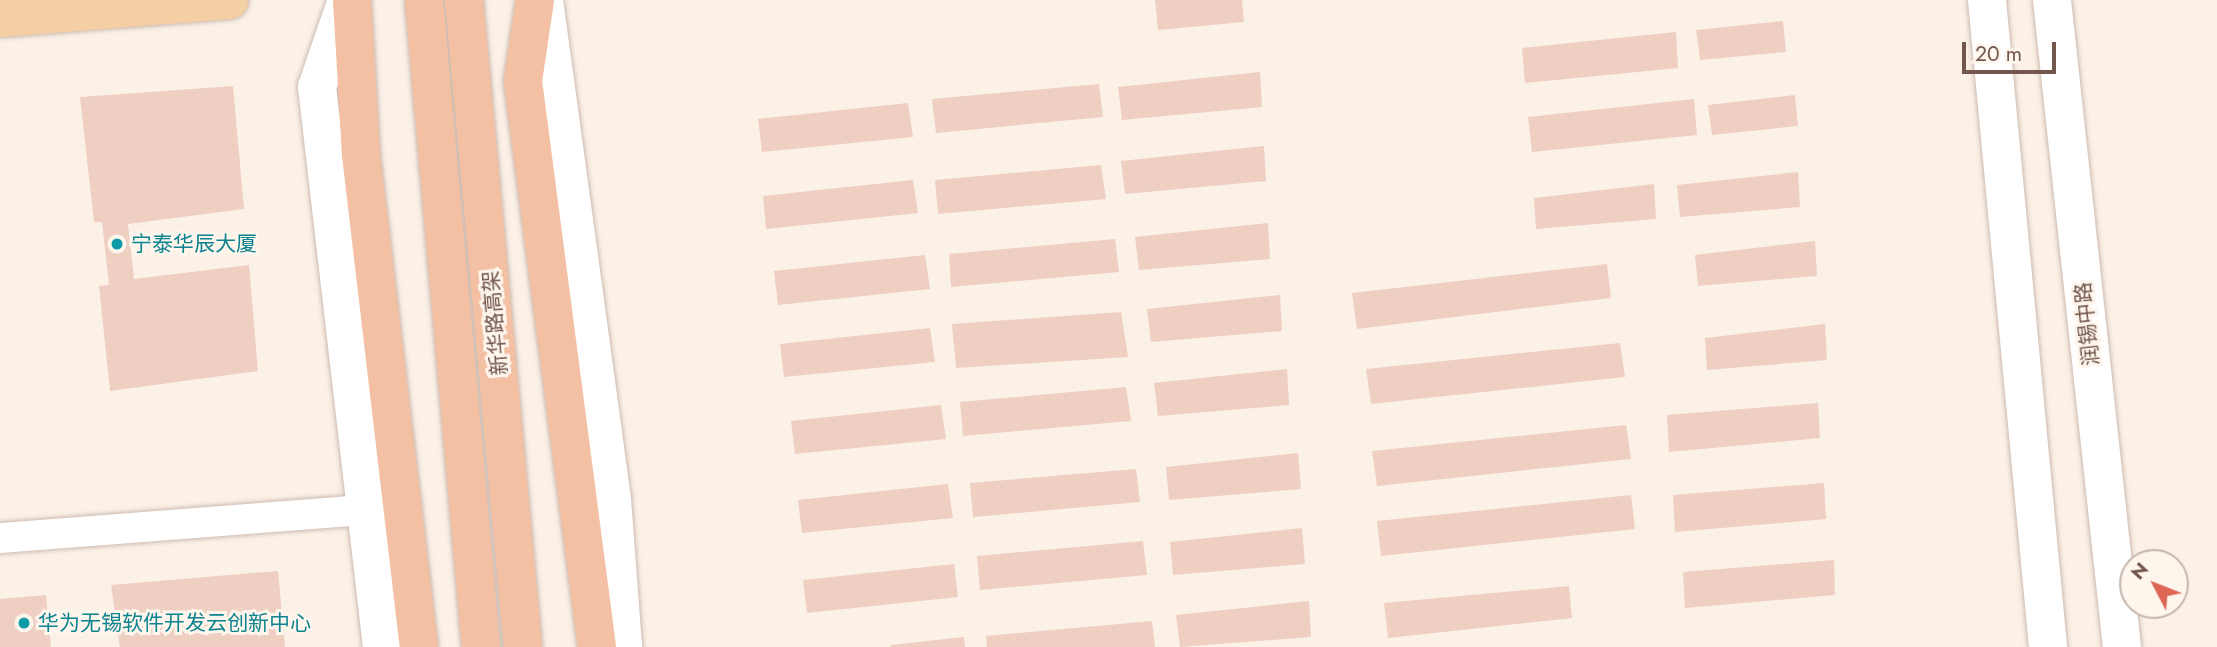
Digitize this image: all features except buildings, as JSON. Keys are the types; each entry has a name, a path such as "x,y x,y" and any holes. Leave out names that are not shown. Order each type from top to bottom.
{"highway":[{"path":"350,0 361,155 419,647"},
{"path":"424,0 481,647"},
{"name":"新华路高架","path":"464,0 523,647"},
{"path":"535,0 523,81 597,647"}],"main road":[{"path":"0,18 229,0"},
{"path":"350,0 317,87 382,647"},
{"path":"544,0 612,499 623,647"},
{"path":"1987,0 2049,647"},
{"name":"润锡中路","path":"2052,0 2122,647"}],"street":[{"path":"0,538 365,510"}],"place":[{"name":"宁泰华辰大厦","path":"117,244"},
{"name":"华为无锡软件开发云创新中心","path":"24,623"}]}
